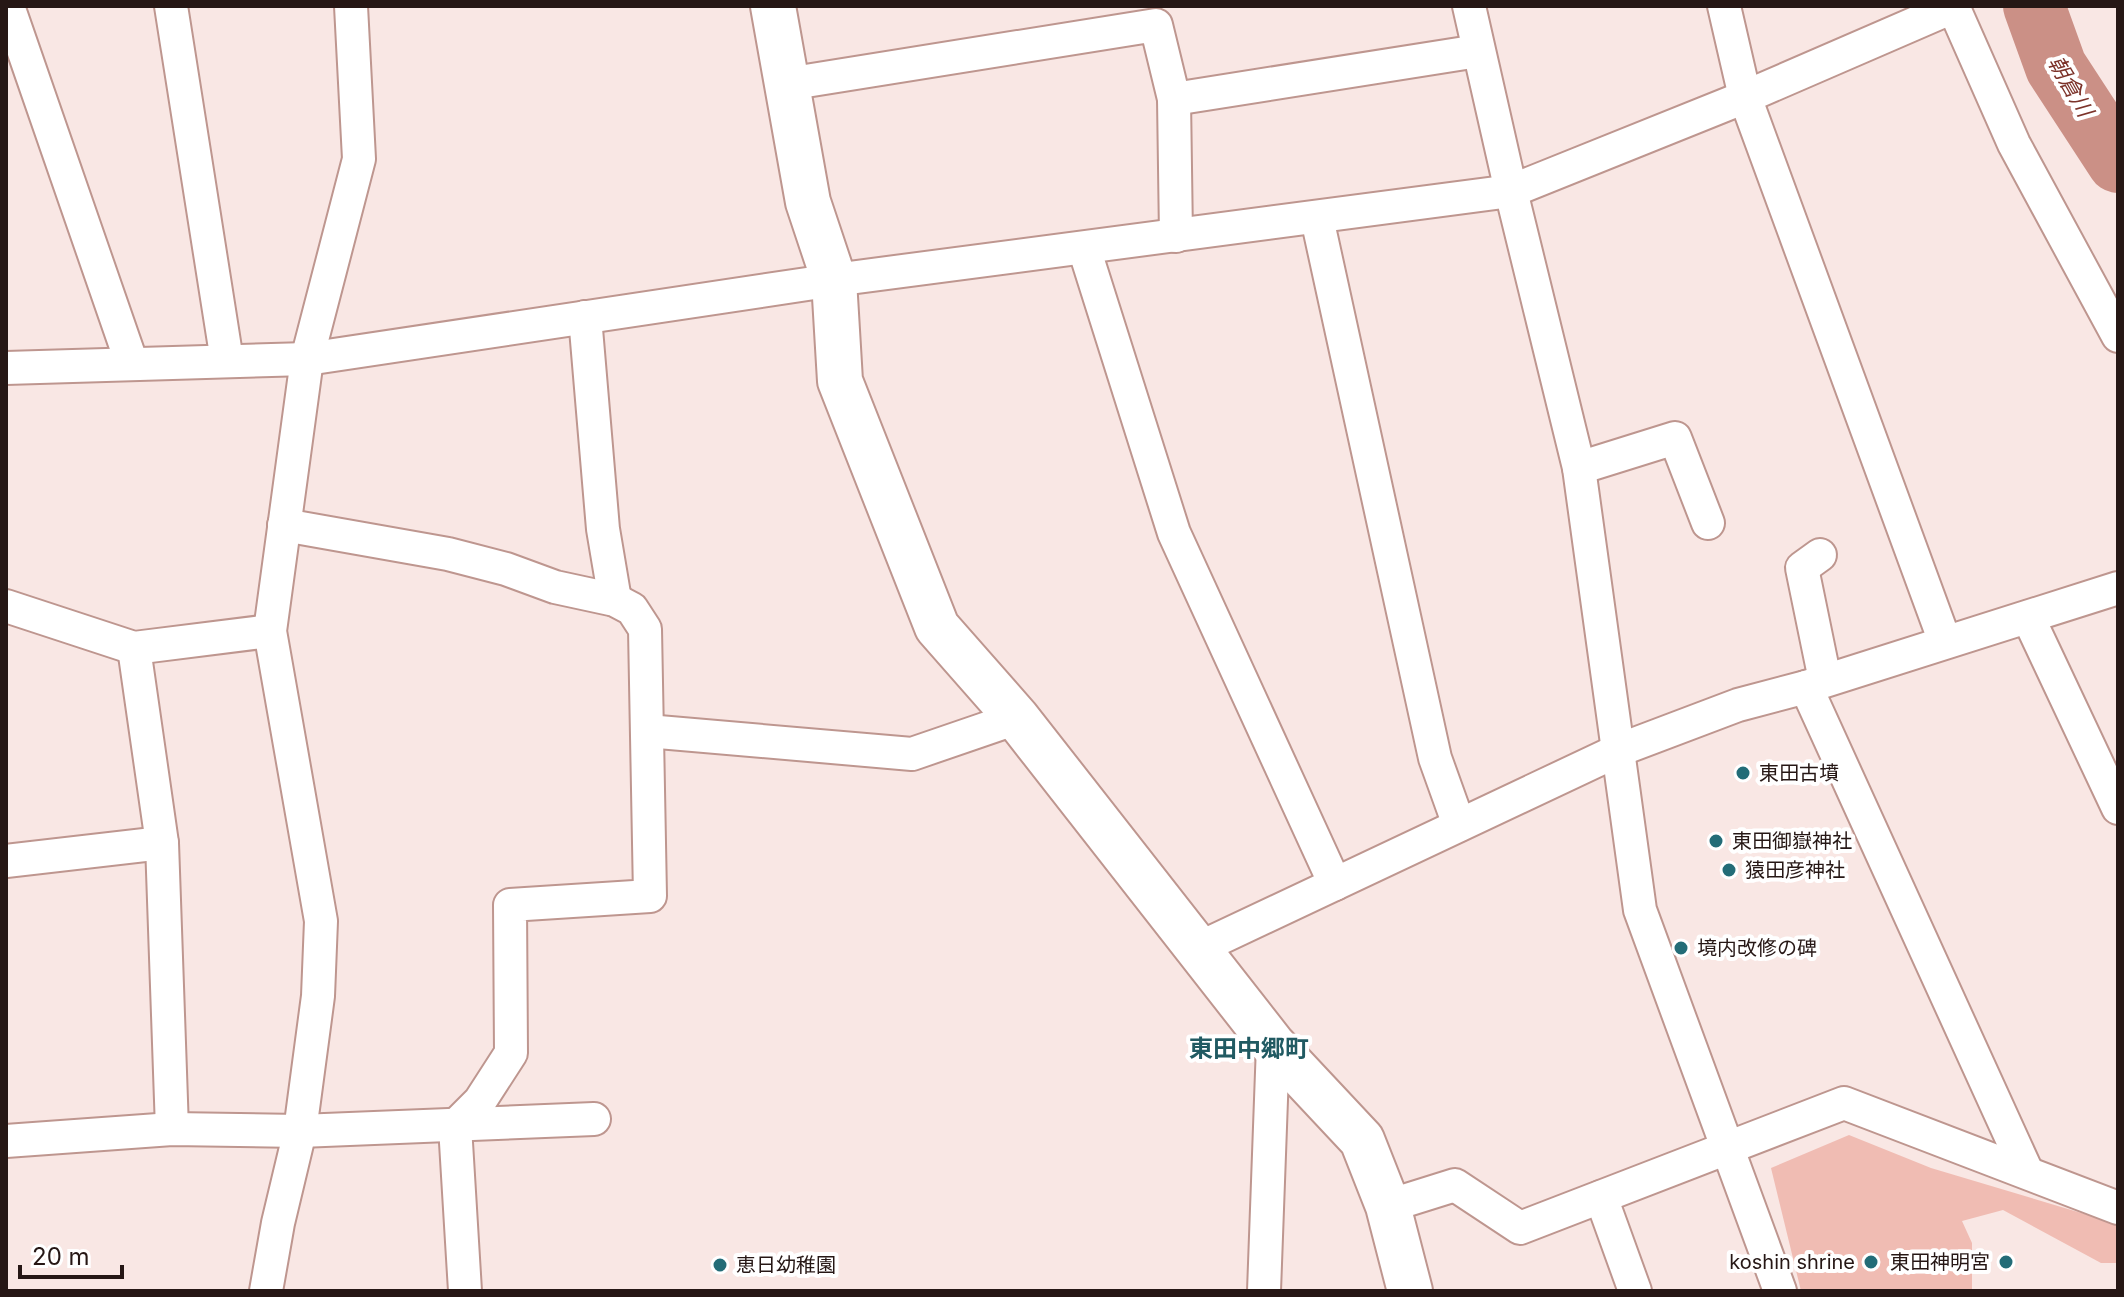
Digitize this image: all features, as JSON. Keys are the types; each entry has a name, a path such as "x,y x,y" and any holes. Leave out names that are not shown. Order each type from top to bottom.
{"street":[{"path":"8,6 132,364"},
{"path":"171,6 227,361"},
{"path":"266,1291 300,1131 318,996 321,921 270,631 307,359 359,159 351,6"},
{"path":"773,6 808,202 834,280 840,381 937,627 1017,718 1273,1045 1362,1140 1388,1206 1410,1291"},
{"path":"1469,6 1579,468 1640,910 1780,1291"},
{"path":"1724,6 1745,97 1945,642"},
{"path":"6,368 307,359 834,280 1511,191 1745,97 1953,6 2014,144 2118,336"},
{"path":"787,84 1156,25 1174,99 1176,236"},
{"path":"1174,99 1478,51"},
{"path":"1317,218 1435,758 1459,825"},
{"path":"1084,248 1174,533 1335,884"},
{"path":"585,317 603,529 615,600"},
{"path":"1579,468 1675,438 1708,523"},
{"path":"284,525 448,554 506,569 555,587 615,600 632,609 645,629 650,896 510,905 511,1053 480,1101 455,1126 465,1291"},
{"path":"1820,555 1802,568 1816,684 2027,1172"},
{"path":"1197,949 1619,750 1738,705 1816,684 2118,588"},
{"path":"6,606 134,648 270,631"},
{"path":"2028,617 2118,808"},
{"path":"134,648 162,843 172,1129"},
{"path":"647,731 912,754 1017,718"},
{"path":"6,861 162,843"},
{"path":"1264,1291 1273,1045"},
{"path":"1388,1206 1455,1185 1520,1228 1844,1103 2118,1208"},
{"path":"6,1141 172,1129 300,1131 594,1119"},
{"path":"1601,1197 1635,1291"}],"shaded area":[{"path":"1849,1135 1931,1168 2118,1224 2118,1263 2101,1263 2003,1210 1962,1221 1972,1243 1972,1291 1801,1291 1771,1168"}],"waterway":[{"name":"朝倉川","path":"2034,6 2056,67 2118,162"}],"place":[{"name":"東田古墳","path":"1743,773"},
{"name":"東田御嶽神社","path":"1716,841"},
{"name":"猿田彦神社","path":"1729,870"},
{"name":"境内改修の碑","path":"1681,948"},
{"name":"koshin shrine","path":"1871,1262"},
{"name":"東田神明宮","path":"2006,1262"},
{"name":"恵日幼稚園","path":"720,1265"}],"district":[{"name":"東田中郷町","path":"1249,1048"}]}
